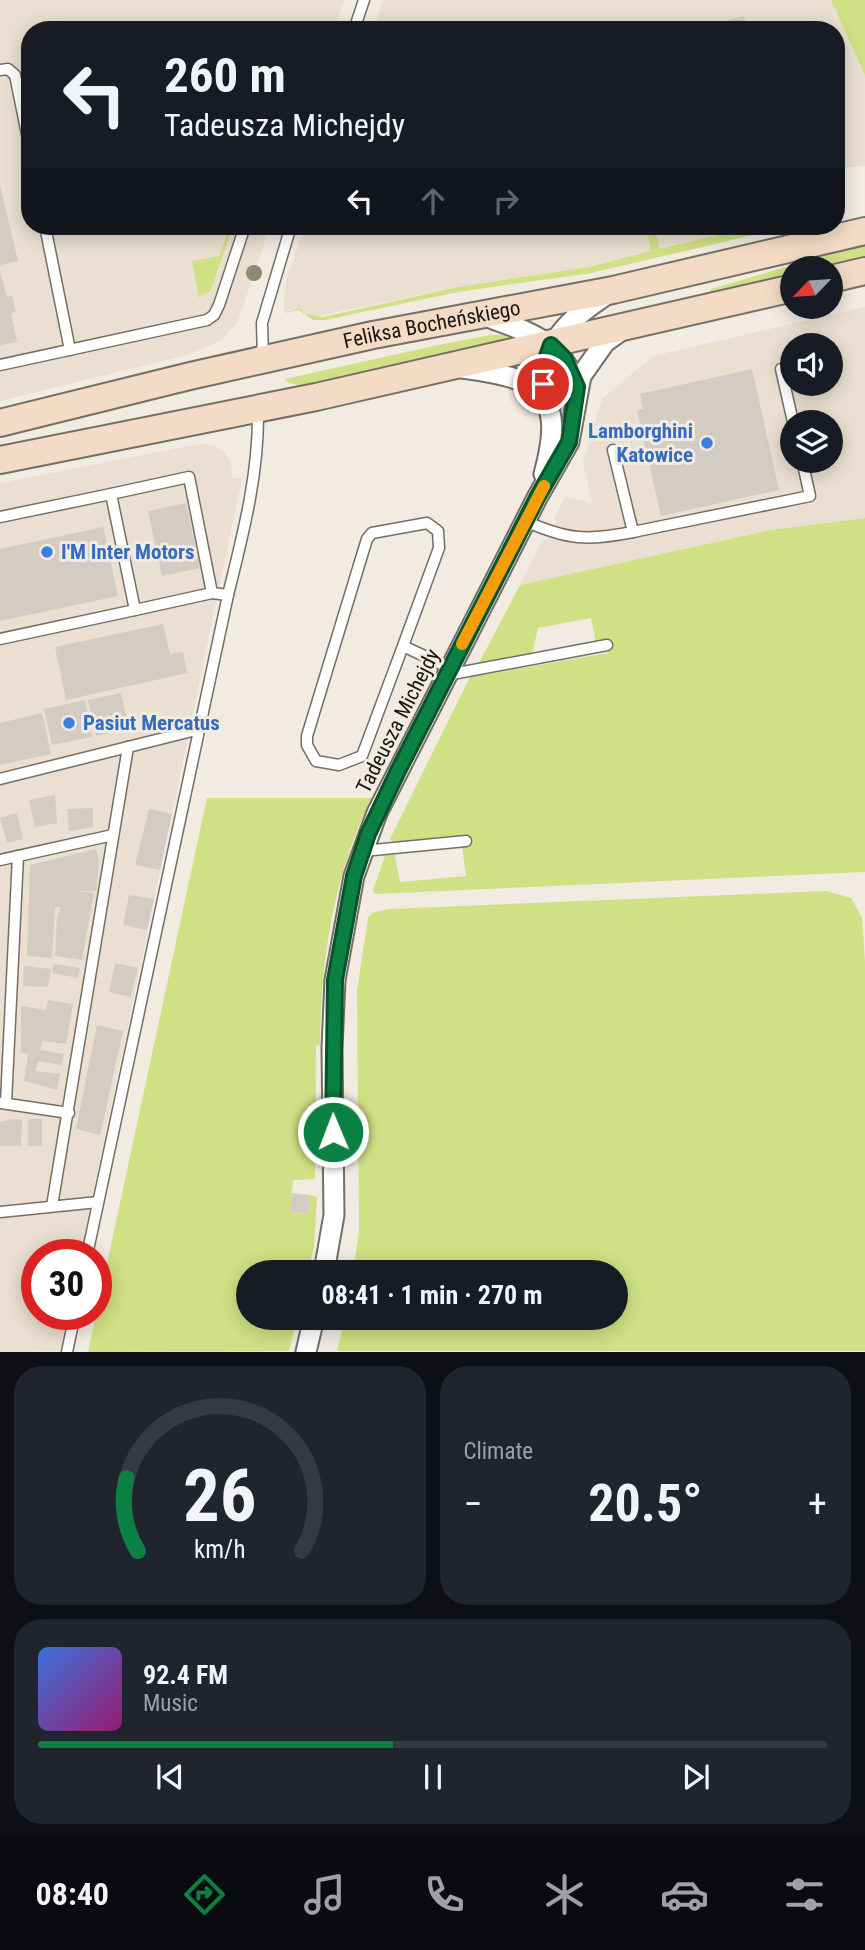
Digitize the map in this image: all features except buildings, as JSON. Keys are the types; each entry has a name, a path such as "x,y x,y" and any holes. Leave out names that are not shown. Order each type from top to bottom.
{"main road":[{"name":"Feliksa Bocheńskiego","path":"845,235 865,230"},
{"name":"Feliksa Bocheńskiego","path":"0,424 263,359 480,313 613,290 844,235"},
{"path":"844,276 865,271"},
{"path":"0,460 454,367 780,291"}],"street":[{"path":"551,345 584,311 613,290"},
{"path":"480,313 531,332 551,345 564,358 577,387"},
{"name":"Tadeusza Michejdy","path":"326,1260 334,1215 335,980 343,923 362,851 377,813 525,521 569,442 577,387 597,351 625,328"},
{"name":"Tadeusza Michejdy","path":"538,496 554,425 543,394 543,368 551,345"},
{"path":"454,367 499,373 524,381 543,394"},
{"path":"306,1352 311,1330"}],"lane":[{"path":"357,21 365,0"},
{"path":"0,70 8,69 15,75 21,105"},
{"path":"47,235 70,350"},
{"path":"0,365 199,324 214,315 242,235"},
{"path":"263,359 262,323 289,235"},
{"path":"90,1239 228,595 249,511 258,446 258,409"},
{"path":"613,450 633,532"},
{"path":"525,521 574,539 594,540 810,496 805,473"},
{"path":"0,517 189,477 212,593"},
{"path":"111,495 135,610"},
{"path":"427,523 438,531 439,548 403,646 362,756 339,765 316,761 307,745 307,736 367,539 378,530 427,523"},
{"path":"0,639 212,593 228,595"},
{"path":"403,646 449,671 607,645"},
{"path":"0,779 200,729"},
{"path":"52,1206 128,747"},
{"path":"0,860 113,835"},
{"path":"362,851 466,841"},
{"path":"18,856 3,1102 68,1113"},
{"path":"0,1212 98,1202"},
{"path":"67,1352 72,1330"}],"shaded area":[{"path":"0,0 344,0 338,21 21,21 21,235 267,235 238,321 221,341 183,356 0,401"},
{"path":"383,0 833,0 843,21 376,21"},
{"path":"845,25 865,67 865,166 845,167"},
{"path":"302,235 733,235 660,249 589,267 458,287 313,317 300,308 285,313 285,284"},
{"path":"865,307 865,518 771,530 520,585 542,541 548,540 556,522 554,518 565,497 592,503 583,462 602,399 653,356 813,319 843,319 844,312"},
{"path":"200,444 215,446 225,453 231,463 232,478 242,478 83,1239 21,1239 21,1330 65,1330 61,1351 0,1352 0,483"}],"green space":[{"path":"831,0 865,0 865,75 845,31 845,21 841,21"},
{"path":"227,235 230,235 211,290 199,298 192,261 219,256"},
{"path":"652,235 656,235 660,249 718,235 754,235 591,273 458,292 325,320 313,320 299,310 285,313 300,308 306,314 323,317 458,287 589,267 651,251 648,236"},
{"path":"865,244 865,259 844,264 844,256 824,256"},
{"path":"780,269 780,279 710,293 711,289"},
{"path":"515,334 518,338 403,367 303,386 289,383 285,379 443,344 491,335"},
{"path":"865,518 865,872 375,894 373,890 386,853 394,852 400,882 466,876 462,846 467,845 465,835 394,843 390,839 470,677 608,653 606,641 596,643 591,618 538,628 532,654 479,663 520,585 771,530"},
{"path":"207,798 372,798 359,827 339,887 327,949 320,1045 316,1046 315,1179 293,1180 290,1212 308,1213 310,1195 317,1197 311,1260 236,1260 236,1330 294,1330 289,1351 88,1352 93,1330 112,1330 112,1240"},
{"path":"826,891 851,898 862,918 865,962 865,1351 337,1351 342,1330 628,1330 628,1260 355,1260 359,1231 357,991 368,918 372,913 388,909"}],"slow traffic":[{"path":"462,644 544,486"}],"place":[{"name":"Lamborghini Katowice","path":"707,443"},
{"name":"I'M Inter Motors","path":"47,552"},
{"name":"Pasiut Mercatus","path":"69,723"}],"route":[{"path":"333,1132 332,1048 335,980 343,923 354,876 377,813 538,496 569,442 577,387 564,358 551,345 543,368 543,384"}]}
